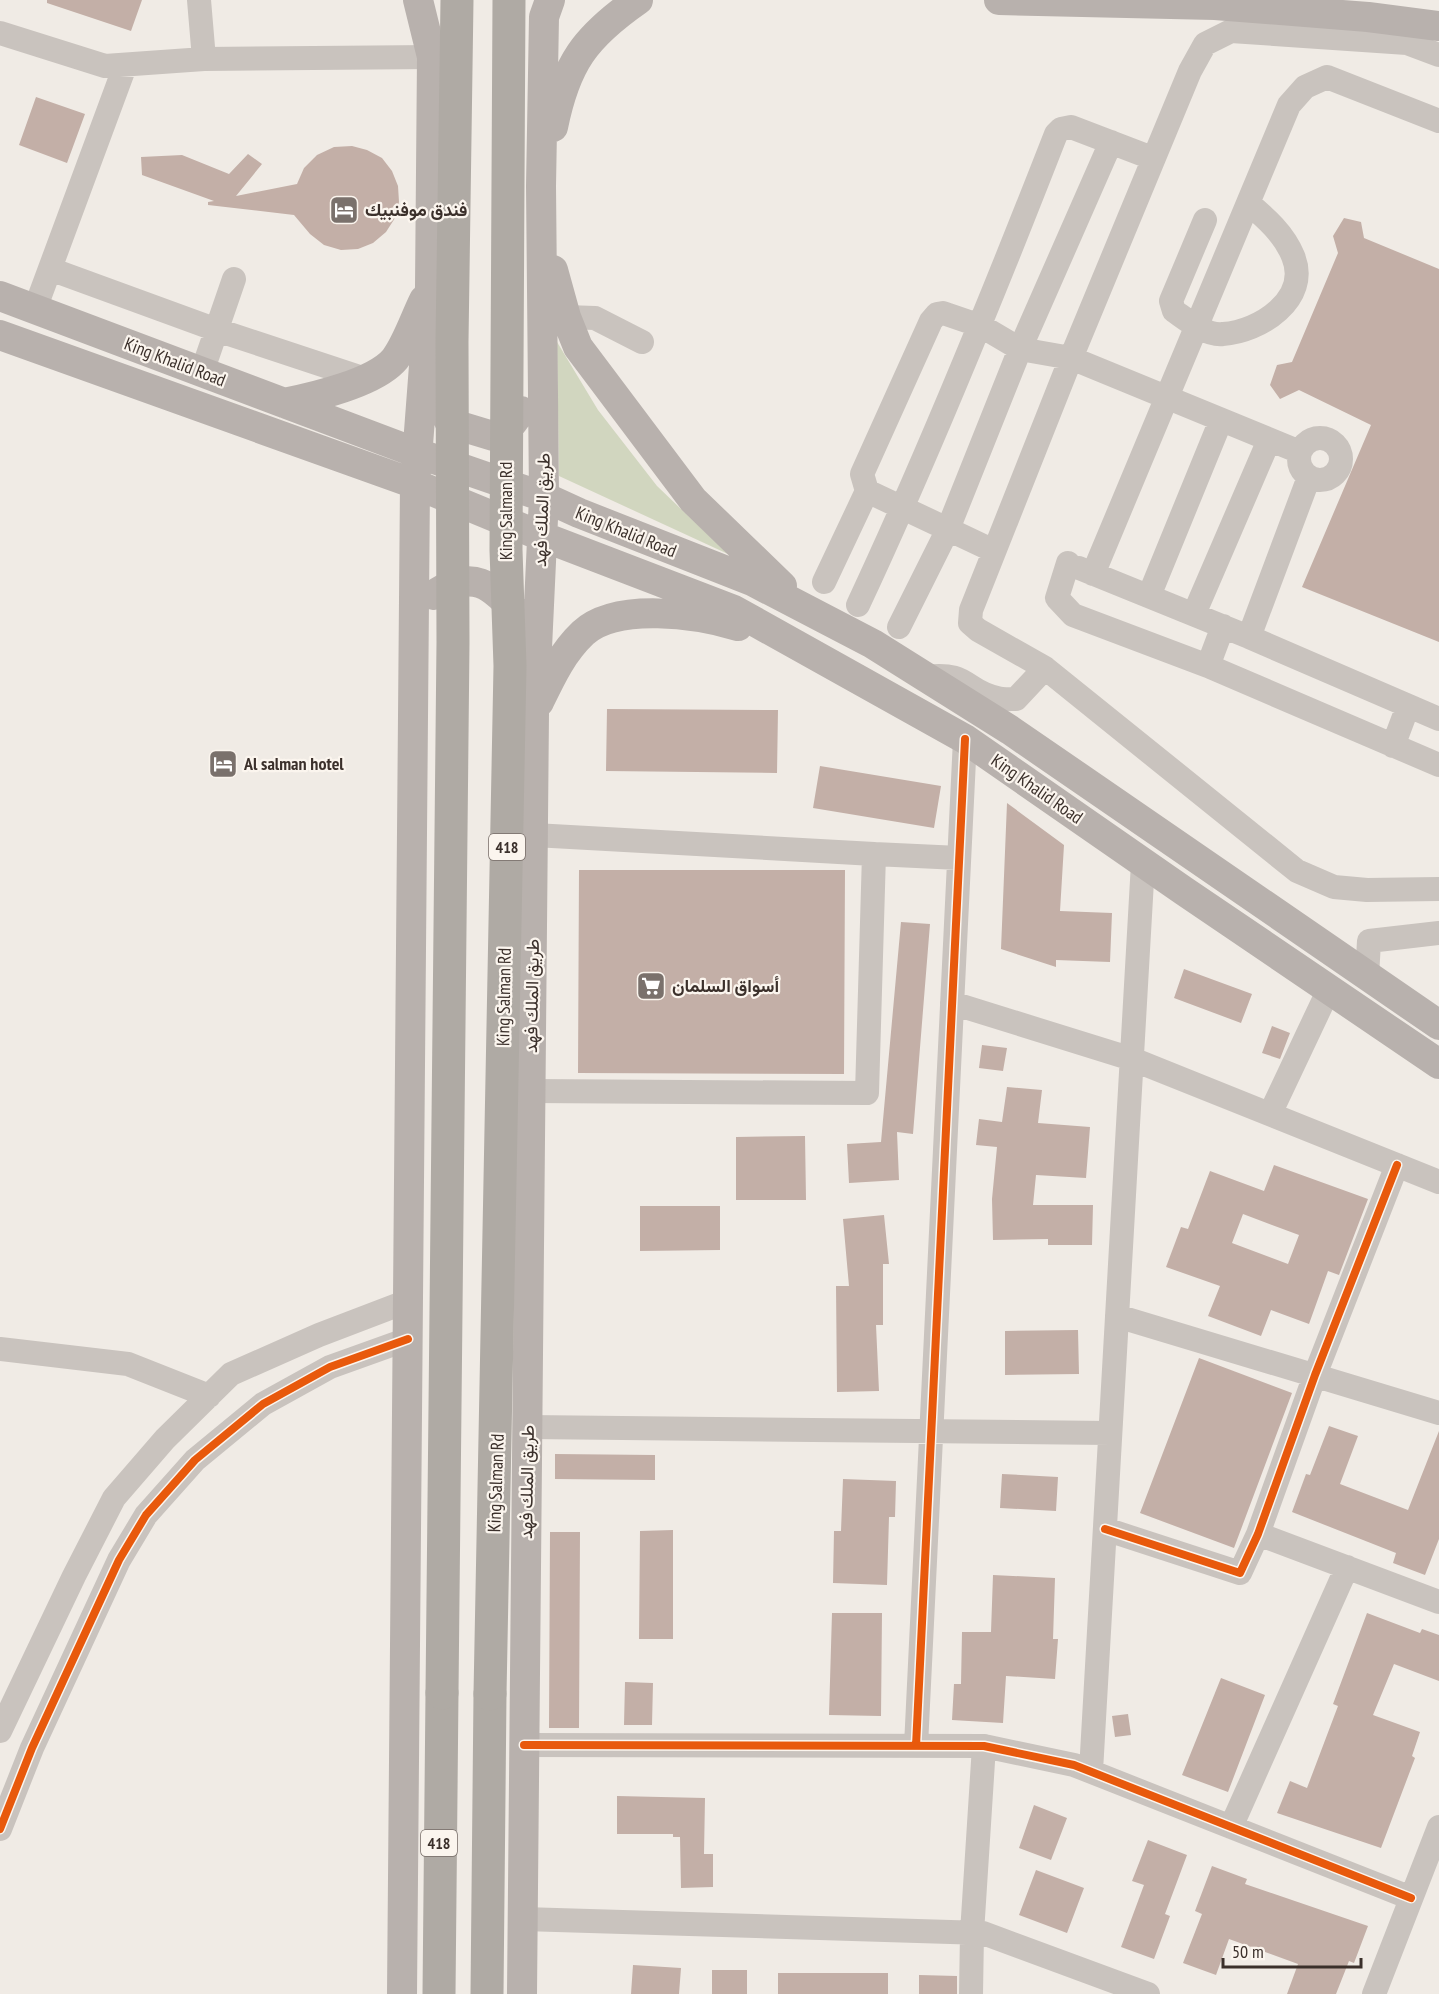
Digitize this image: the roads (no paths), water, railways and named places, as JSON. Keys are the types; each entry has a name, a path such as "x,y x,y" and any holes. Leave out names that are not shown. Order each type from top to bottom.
{"highway":[{"name":"418","path":"439,1994 439,1798 449,1191 453,642 452,342 459,0"},
{"name":"King Salman Rd","path":"487,1994 490,1694 510,666 506,550 509,0"}],"main road":[{"path":"418,0 428,43 430,287 434,384 450,423 493,436 513,422 531,398 542,228"},
{"path":"428,43 452,3 459,0"},
{"path":"541,186 560,96 576,57 606,22 638,0"},
{"path":"999,0 1215,5 1368,17 1439,26"},
{"name":"طريق الملك فهد","path":"522,1994 534,710 544,497 539,6"},
{"path":"542,228 566,317 578,347 693,500 806,609"},
{"path":"284,403 321,395 365,379 394,359 430,287"},
{"path":"402,1994 416,484 430,287"},
{"name":"King Khalid Road","path":"0,296 417,453 544,497 752,581 873,644 925,677 1146,823 1439,1025"},
{"name":"King Khalid Road","path":"0,335 416,484 541,536 734,610 965,739 1439,1064"},
{"path":"414,702 425,601 453,582 474,582 497,591 523,620 534,710"},
{"path":"534,710 558,663 585,632 615,616 673,614 729,624 796,644"},
{"path":"489,1757 516,1994"},
{"path":"418,1994 424,1838 439,1798"}],"street":[{"path":"199,0 204,59"},
{"path":"1439,55 1407,43 1231,32 1205,44 1190,71 1152,158 970,610 970,623 1045,668 1297,871 1334,887 1367,890 1439,889"},
{"path":"0,33 105,66 428,43"},
{"path":"35,309 125,66"},
{"path":"1093,574 1289,105 1305,87 1327,77 1439,121"},
{"path":"858,605 903,508 981,326 1056,134 1061,129 1071,127 1152,158"},
{"path":"899,627 948,529 1020,350 1111,142"},
{"path":"1205,219 1171,301 1174,311 1197,327 1222,335 1257,325 1280,311 1290,298 1295,279 1294,257 1274,226 1248,203"},
{"path":"50,269 218,330 365,379"},
{"path":"202,372 234,279"},
{"path":"824,582 867,491 862,474 931,321 937,314 943,313 981,326 1020,350 1071,358 1300,452"},
{"path":"566,317 595,318 642,342"},
{"path":"1149,596 1221,420"},
{"path":"1322,437 1338,447 1341,456 1336,473 1318,480 1309,477 1299,462 1300,452 1305,444 1322,437"},
{"path":"1194,614 1269,440"},
{"path":"1249,637 1309,477"},
{"path":"867,491 994,551"},
{"path":"1439,719 1223,626 1064,561 1057,598 1073,615 1208,666 1439,765"},
{"path":"1208,666 1223,626"},
{"path":"925,677 944,674 957,677 996,698 1016,699 1045,668"},
{"path":"1393,746 1408,706"},
{"path":"916,1746 965,739"},
{"path":"534,835 959,858"},
{"path":"531,1091 867,1093 874,854"},
{"path":"1090,1771 1143,863"},
{"path":"1367,977 1369,941 1439,933"},
{"path":"1270,1114 1329,989"},
{"path":"952,1003 1132,1059 1439,1182"},
{"path":"1105,1529 1240,1573 1258,1534 1315,1375 1397,1165"},
{"path":"0,1731 114,1498 165,1439 231,1374 319,1335 408,1301"},
{"path":"1117,1316 1439,1413"},
{"path":"0,1829 32,1748 110,1580 146,1515 195,1460 263,1404 330,1366 408,1339"},
{"path":"0,1349 128,1364 209,1396"},
{"path":"528,1427 1110,1433"},
{"path":"1258,1534 1439,1602"},
{"path":"1232,1827 1347,1567"},
{"path":"524,1745 984,1746 1074,1765 1412,1898"},
{"path":"971,1994 972,1933 984,1746"},
{"path":"1374,1994 1439,1827"},
{"path":"522,1919 983,1933 1148,1994"}],"place":[{"name":"فندق موفنبيك","path":"344,210"},
{"name":"Al salman hotel","path":"223,764"},
{"name":"أسواق السلمان","path":"651,986"}]}
